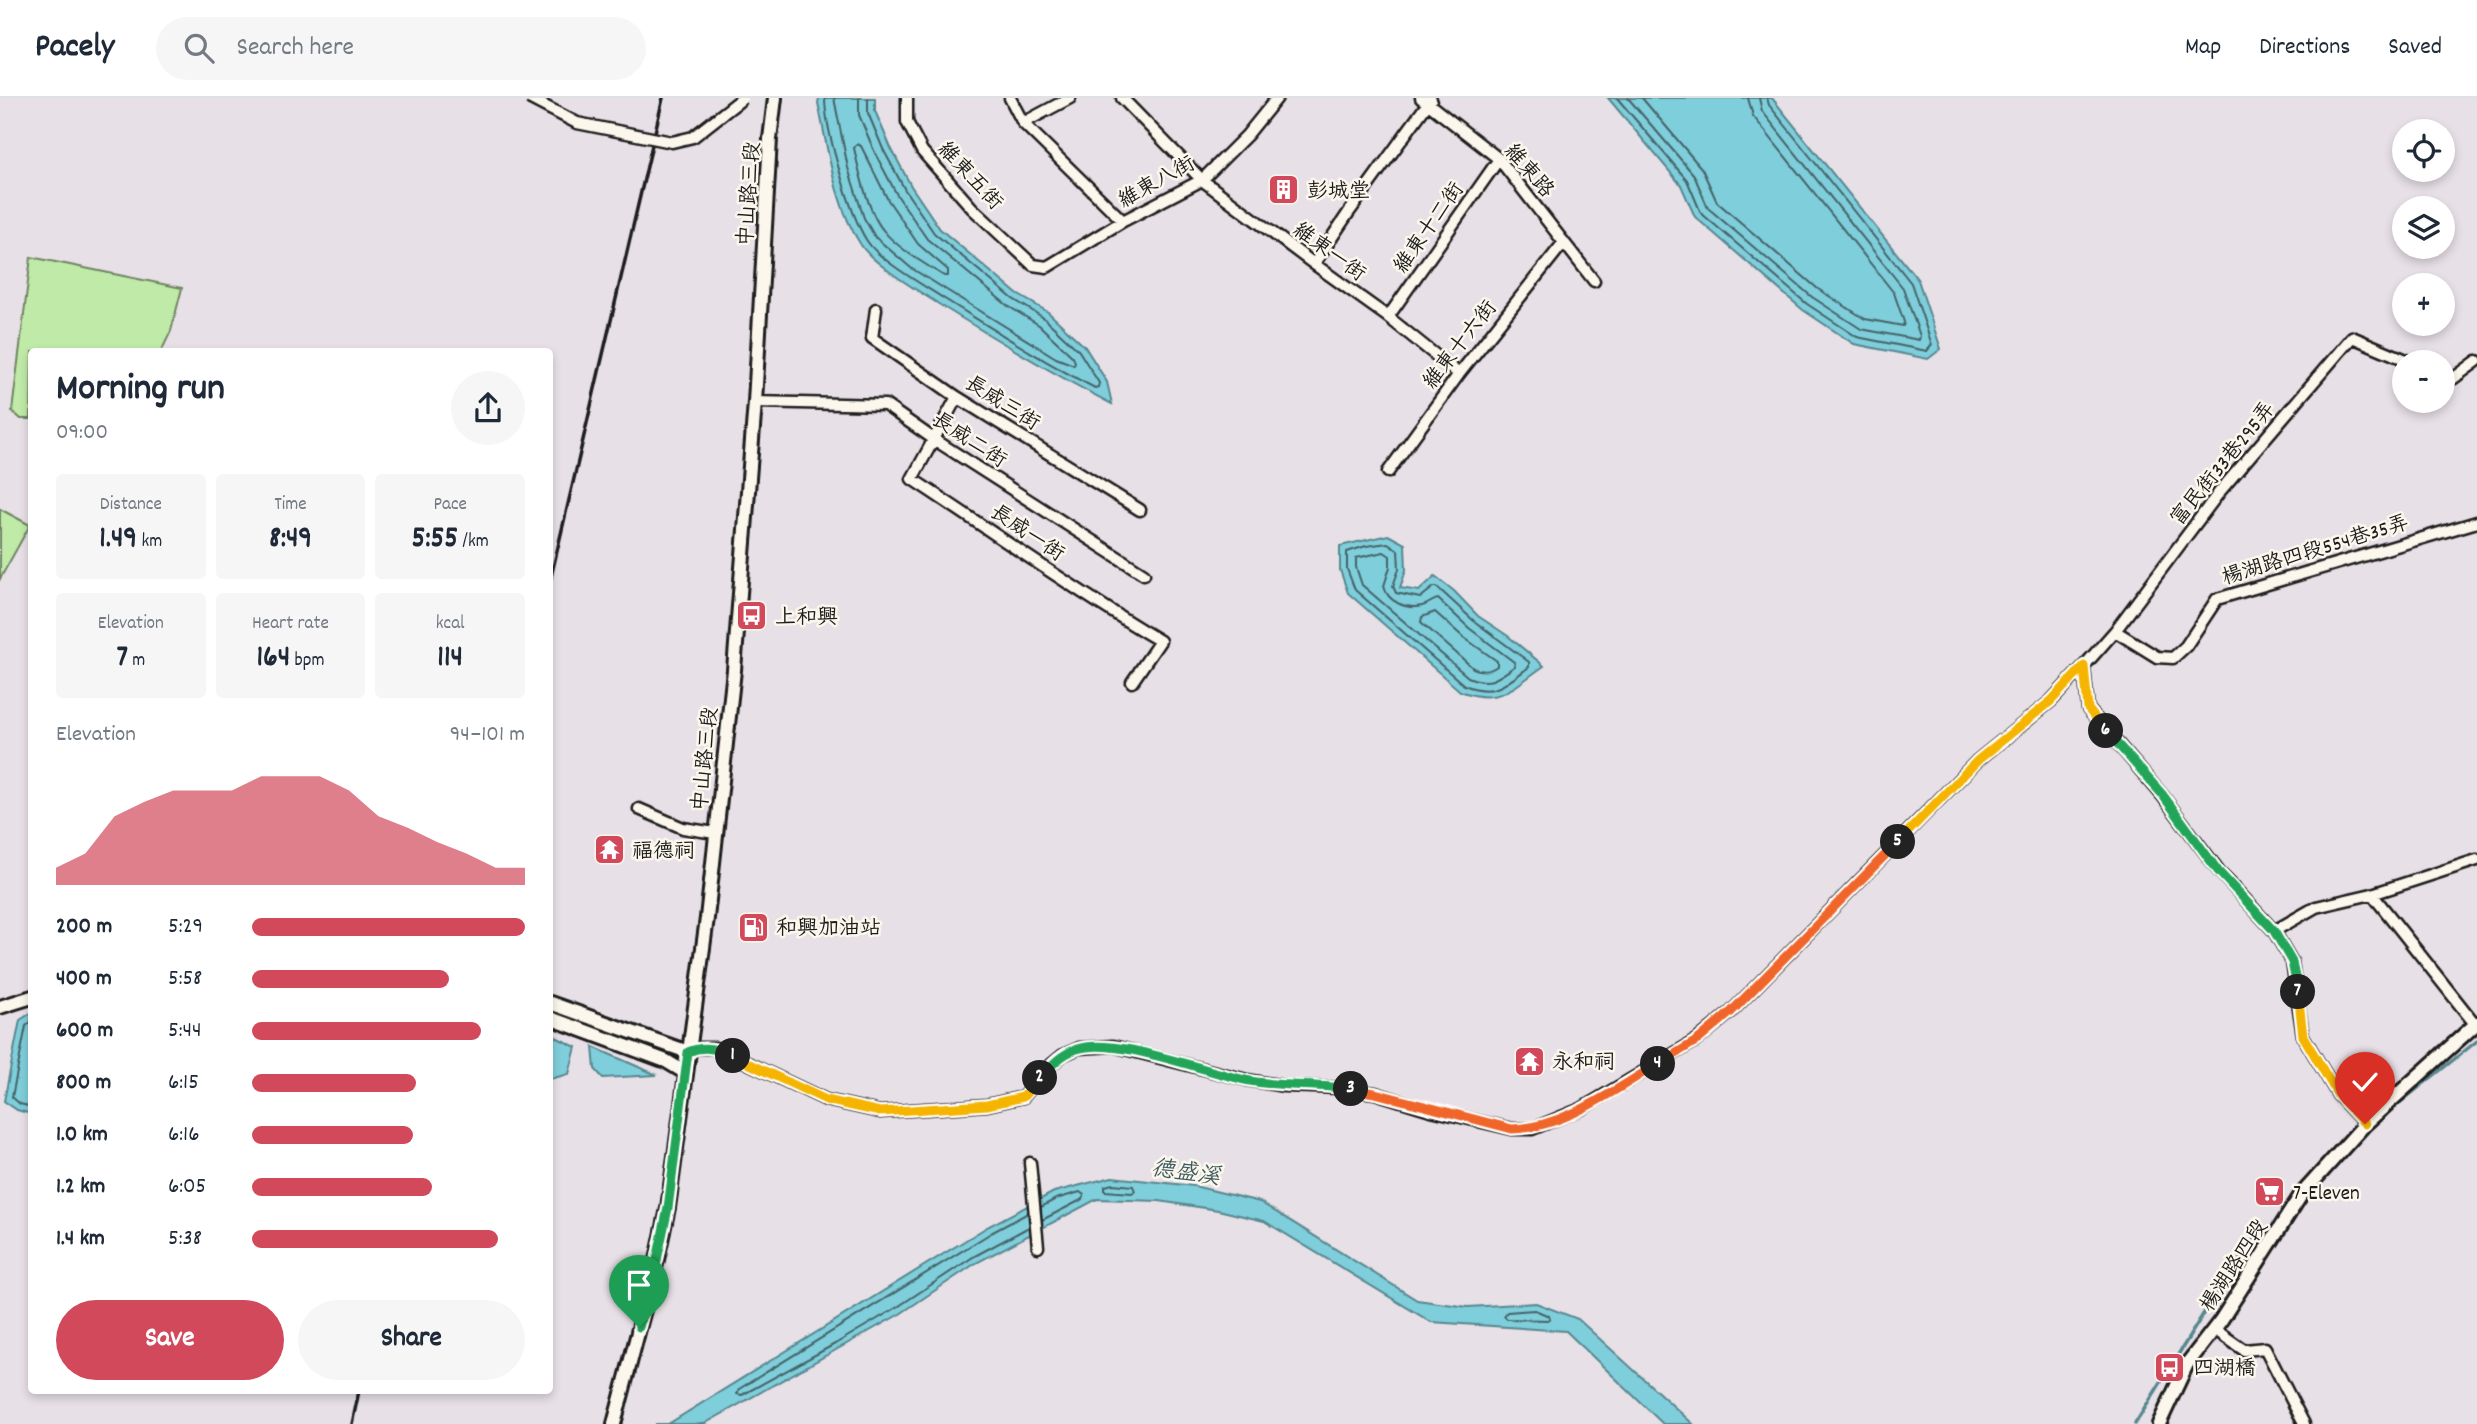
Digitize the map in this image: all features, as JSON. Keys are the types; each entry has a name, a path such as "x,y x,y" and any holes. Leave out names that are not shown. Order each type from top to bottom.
{"street":[{"path":"529,98 577,123 672,142 693,137 743,98"},
{"name":"中山路三段","path":"615,1420 668,1208 707,918 734,670 775,98"},
{"name":"維東五街","path":"907,98 907,122 922,151 972,208 1033,265"},
{"path":"1010,98 1023,123 1123,221"},
{"path":"1023,123 1070,98"},
{"name":"維東一街","path":"1122,98 1202,180 1388,317 1459,374"},
{"name":"維東八街","path":"1033,265 1047,267 1123,221 1202,180 1247,135 1277,98"},
{"path":"1314,264 1427,100"},
{"name":"維東路","path":"1427,100 1499,159 1594,281"},
{"name":"維東十二街","path":"1388,317 1499,159"},
{"name":"維東十六街","path":"1388,472 1459,374 1564,242"},
{"name":"長威三街","path":"876,309 872,338 957,397 1140,510"},
{"name":"富民街33巷295弄","path":"688,1052 698,1048 716,1048 826,1100 880,1112 987,1105 1023,1097 1063,1055 1079,1048 1114,1046 1247,1080 1284,1086 1340,1088 1375,1093 1512,1129 1532,1129 1581,1110 1698,1040 1731,1012 1978,760 2051,701 2115,631 2221,491 2352,337 2392,354"},
{"path":"2455,378 2477,361"},
{"name":"長威一街","path":"957,397 912,479 1107,609 1160,641 1132,682"},
{"name":"長威二街","path":"755,401 886,405 935,440 1144,574"},
{"name":"楊湖路四段554巷35弄","path":"2115,631 2157,657 2173,658 2186,646 2217,598 2477,522"},
{"path":"2084,666 2088,709 2162,794 2218,871 2274,931 2292,962 2303,1036 2338,1095 2365,1124"},
{"path":"639,809 683,828 715,833"},
{"path":"2274,931 2316,906 2372,894 2477,860"},
{"path":"2372,894 2476,1023"},
{"path":"0,1007 28,998"},
{"path":"553,1004 688,1052"},
{"path":"553,1019 666,1061 686,1073"},
{"name":"楊湖路四段","path":"2159,1424 2187,1364 2214,1329 2301,1195 2365,1124 2476,1023"},
{"path":"1030,1163 1037,1242"},
{"path":"2214,1329 2244,1350 2264,1348 2304,1424"}],"green space":[{"path":"31,257 182,288 171,331 163,348 28,348 28,419 21,419 12,411"},
{"path":"0,509 28,524 28,529 0,579"}],"water":[{"path":"819,98 875,98 875,111 890,146 911,186 940,229 1017,294 1048,312 1085,347 1107,382 1112,404 1045,368 959,316 896,276 867,252 852,229 838,194"},
{"path":"1608,98 1772,98 1918,280 1941,349 1928,359 1854,344 1803,310 1695,217 1681,185"},
{"path":"1388,535 1405,544 1406,570 1400,588 1419,591 1435,576 1478,616 1508,636 1544,666 1514,688 1495,695 1485,697 1460,691 1348,593 1340,570 1340,546"},
{"path":"28,1015 28,1113 17,1110 4,1101 20,1020"},
{"path":"553,1036 576,1047 569,1074 553,1078"},
{"path":"593,1047 657,1075 603,1078 595,1069"},
{"path":"1112,1177 1194,1186 1260,1202 1417,1300 1468,1307 1536,1303 1578,1319 1693,1424 1663,1424 1566,1331 1431,1322 1264,1221 1218,1210 1159,1201 1097,1199 976,1263 900,1314 704,1424 668,1424 987,1227 1054,1192"}],"waterway":[{"path":"2397,1105 2477,1041"},
{"path":"2135,1424 2212,1300 2258,1233"}],"railway":[{"path":"553,568 663,98"},
{"path":"352,1424 358,1394"}],"place":[{"name":"彭城堂","path":"1284,190"},
{"name":"上和興","path":"752,616"},
{"name":"福德祠","path":"609,850"},
{"name":"和興加油站","path":"753,927"},
{"name":"永和祠","path":"1529,1061"},
{"name":"7-Eleven","path":"2270,1192"},
{"name":"四湖橋","path":"2170,1367"}],"route":[{"path":"639,1327 668,1208 688,1052 698,1048 716,1048 826,1100 880,1112 987,1105 1023,1097 1063,1055 1079,1048 1114,1046 1247,1080 1284,1086 1340,1088 1375,1093 1431,1110 1512,1129 1532,1129 1581,1110 1698,1040 1731,1012 1978,760 2051,701 2084,666 2088,709 2162,794 2218,871 2274,931 2292,962 2296,976 2303,1036 2338,1095 2365,1124"}],"water label":[{"name":"德盛溪","path":"1186,1171"}]}
